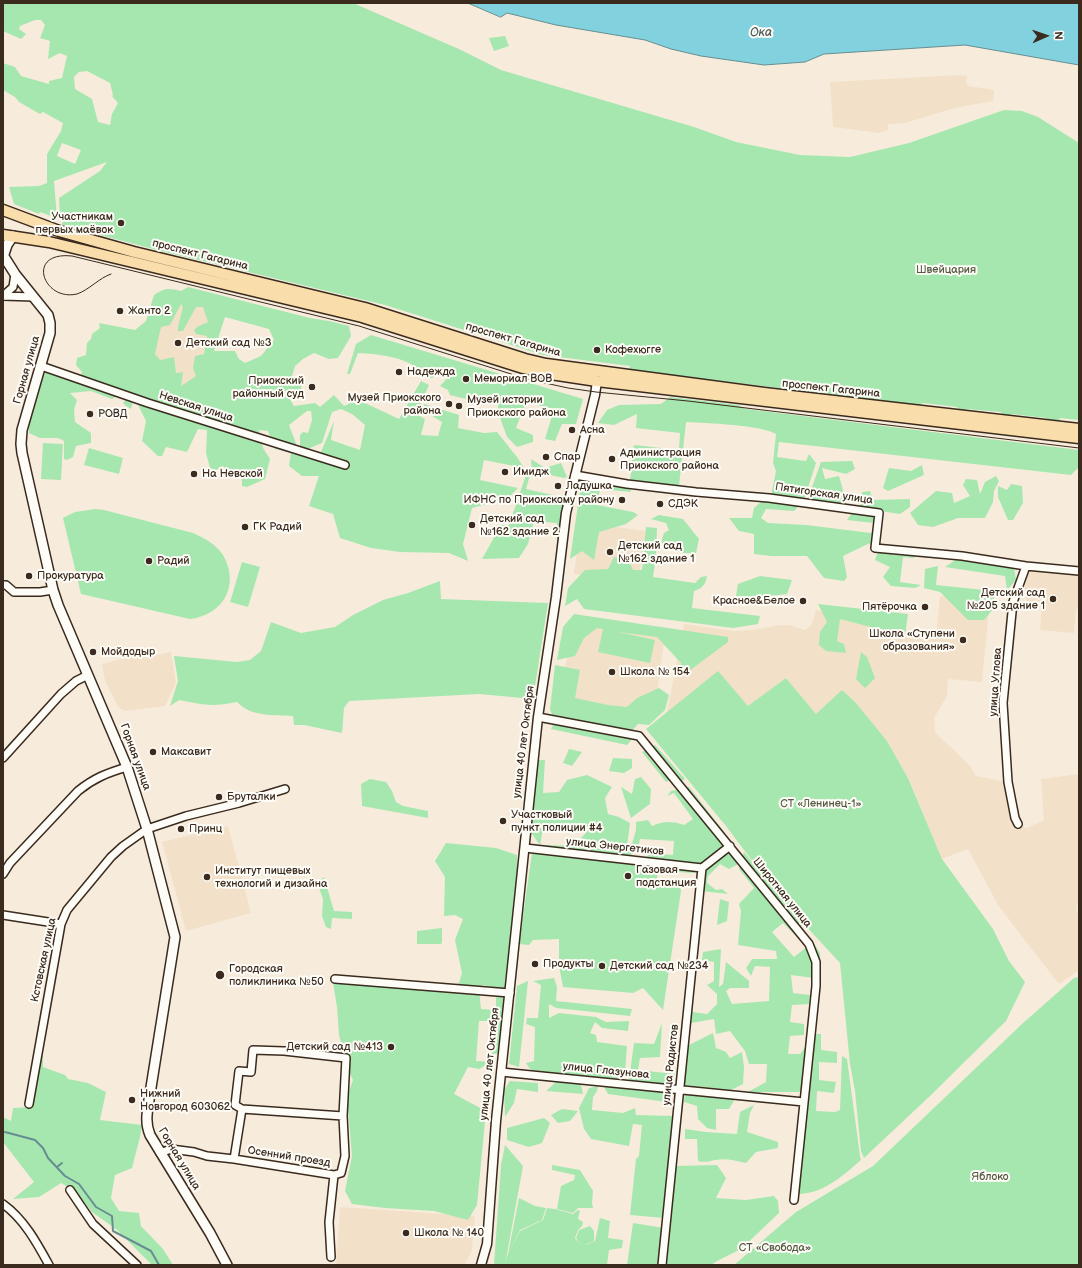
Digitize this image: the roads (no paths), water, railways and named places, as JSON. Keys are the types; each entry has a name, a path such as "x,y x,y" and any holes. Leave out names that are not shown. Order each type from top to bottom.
{"main road":[{"name":"проспект Гагарина","path":"3,210 59,231 134,252 365,308 525,359 598,376 1079,438"},
{"name":"проспект Гагарина","path":"8,236 49,242 362,316 523,368 544,373 598,376 764,393 1079,429"},
{"path":"4,258 8,236"},
{"name":"Горная улица","path":"4,258 48,315 50,324 50,333 22,430 21,444 26,475 53,590 127,767 147,829 175,938 146,1120 147,1128 160,1153 210,1233 227,1265"}],"street":[{"path":"3,296 13,287 15,274"},
{"path":"3,296 34,297"},
{"name":"Невская улица","path":"41,366 148,404 345,465"},
{"name":"улица 40 лет Октября","path":"482,1263 487,1244 496,1121 538,718 556,597 566,513 596,395 598,376"},
{"name":"Пятигорская улица","path":"575,475 627,484 769,498 879,513 875,548 962,556 1026,566 1079,571"},
{"name":"улица Углова","path":"1018,824 1015,818 1008,782 1003,703 1013,602 1026,566"},
{"path":"3,585 6,585 14,592 40,592 53,590"},
{"path":"3,758 61,694 76,681 88,675"},
{"name":"Широтная улица","path":"538,718 639,736 809,944 816,962 816,986 794,1200"},
{"path":"3,874 10,863 78,791 90,781 106,773 127,767"},
{"name":"Кстовская улица","path":"29,1104 61,924 67,910 111,857 123,846 147,829 186,816 239,803 285,789"},
{"path":"702,868 730,846"},
{"name":"улица Энергетиков","path":"525,848 702,868"},
{"name":"улица Радистов","path":"662,1265 702,868"},
{"path":"3,915 61,924"},
{"path":"335,979 510,993"},
{"path":"334,1175 341,1173 345,1156 343,1116 346,1058 284,1051 254,1050 251,1072 239,1071 235,1104 242,1109 343,1116"},
{"name":"улица Глазунова","path":"501,1072 804,1102"},
{"path":"234,1159 242,1109"},
{"name":"Осенний проезд","path":"160,1153 171,1149 194,1152 213,1157 334,1175 329,1222 330,1257"},
{"path":"70,1190 93,1224 137,1265"},
{"path":"3,1204 35,1239 49,1265"}],"water":[{"name":"Ока","path":"468,3 1079,3 1079,65 965,45 824,54 805,62 764,65 701,56 671,49 645,40 556,25 507,13 501,17"}],"waterway":[{"path":"5,1132 35,1140 43,1148 48,1158 65,1176 79,1184 96,1207 112,1216 113,1231 151,1251 159,1265"},
{"path":"57,1167 62,1163"}],"tram line":[{"path":"111,274 77,294 65,294 55,291 48,284 44,276 44,268 48,261 57,257 72,256 359,326 527,379 568,388 1079,448"}],"place":[{"name":"Участникам первых маёвок","path":"121,223"},
{"name":"Жанто 2","path":"120,311"},
{"name":"Детский сад №3","path":"178,343"},
{"name":"Кофехюгге","path":"597,350"},
{"name":"Надежда","path":"399,372"},
{"name":"Мемориал ВОВ","path":"466,379"},
{"name":"Приокский районный суд","path":"312,387"},
{"name":"Музей Приокского района","path":"449,404"},
{"name":"Музей истории Приокского района","path":"459,406"},
{"name":"РОВД","path":"90,414"},
{"name":"Асна","path":"572,430"},
{"name":"Спар","path":"546,457"},
{"name":"Администрация Приокского района","path":"612,459"},
{"name":"Имидж","path":"505,472"},
{"name":"На Невской","path":"194,474"},
{"name":"Ладушка","path":"558,486"},
{"name":"ИФНС по Приокскому району","path":"622,500"},
{"name":"СДЭК","path":"660,504"},
{"name":"Детский сад №162 здание 2","path":"472,525"},
{"name":"ГК Радий","path":"245,527"},
{"name":"Детский сад №162 здание 1","path":"610,552"},
{"name":"Радий","path":"149,561"},
{"name":"Прокуратура","path":"29,576"},
{"name":"Детский сад №205 здание 1","path":"1053,599"},
{"name":"Красное&Белое","path":"803,601"},
{"name":"Пятёрочка","path":"925,607"},
{"name":"Школа «Ступени образования»","path":"963,640"},
{"name":"Мойдодыр","path":"93,652"},
{"name":"Школа № 154","path":"612,672"},
{"name":"Максавит","path":"153,752"},
{"name":"Бруталки","path":"219,797"},
{"name":"Участковый пункт полиции #4","path":"503,821"},
{"name":"Принц","path":"181,829"},
{"name":"Газовая подстанция","path":"628,876"},
{"name":"Институт пищевых технологий и дизайна","path":"207,877"},
{"name":"Продукты","path":"535,964"},
{"name":"Детский сад №234","path":"602,966"},
{"name":"Городская поликлиника №50","path":"220,975"},
{"name":"Детский сад №413","path":"391,1047"},
{"name":"Нижний Новгород 603062","path":"132,1100"},
{"name":"Школа № 140","path":"406,1233"}],"park label":[{"name":"Швейцария","path":"946,270"},
{"name":"СТ «Ленинец-1»","path":"821,804"},
{"name":"Яблоко","path":"990,1177"},
{"name":"СТ «Свобода»","path":"775,1248"}]}
